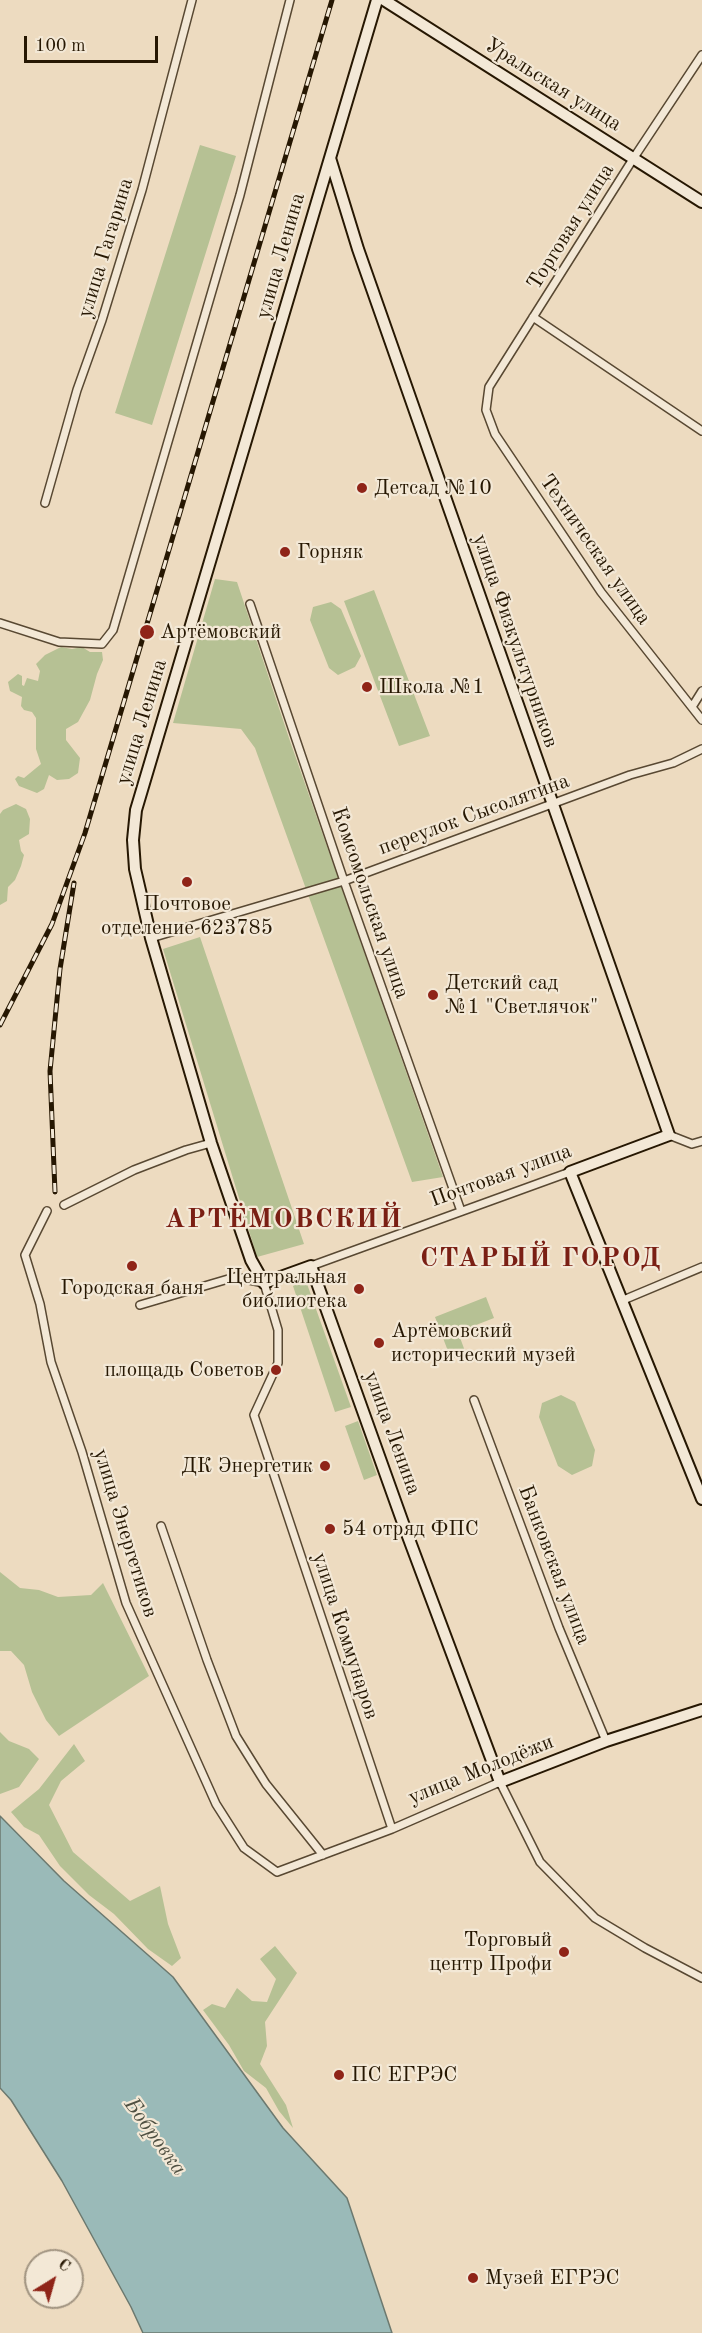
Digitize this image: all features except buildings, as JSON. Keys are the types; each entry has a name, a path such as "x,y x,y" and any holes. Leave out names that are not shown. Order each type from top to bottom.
{"street":[{"name":"улица Гагарина","path":"45,503 77,390 102,320 142,190 192,0"},
{"path":"0,623 59,642 102,644 113,630 240,195 290,0"},
{"name":"улица Ленина","path":"264,1282 251,1260 212,1143 151,938 135,869 133,840 136,810 377,0"},
{"name":"Уральская улица","path":"384,0 702,202"},
{"name":"Торговая улица","path":"489,387 633,159 702,55"},
{"name":"улица Физкультурников","path":"330,157 358,249 669,1135"},
{"path":"533,317 702,431"},
{"name":"Техническая улица","path":"489,387 486,410 495,435 601,592 702,720"},
{"name":"Комсомольская улица","path":"250,604 344,881 461,1211"},
{"path":"692,707 702,691"},
{"name":"переулок Сысолятина","path":"151,938 344,881 630,775 673,763 702,749"},
{"path":"669,1135 692,1144 702,1141"},
{"name":"Почтовая улица","path":"140,1305 235,1277 264,1282 669,1135"},
{"path":"64,1205 134,1170 186,1150 212,1143"},
{"path":"570,1172 702,1499"},
{"name":"улица Энергетиков","path":"47,1211 25,1255 40,1304 51,1362 85,1462 126,1603 216,1804 244,1848 277,1872"},
{"name":"улица Ленина","path":"311,1266 500,1782"},
{"path":"621,1301 702,1267"},
{"name":"улица Коммунаров","path":"264,1282 278,1330 278,1363 254,1415 392,1829"},
{"name":"Банковская улица","path":"474,1400 559,1628 606,1741"},
{"name":"улица Энергетиков","path":"161,1526 236,1736 266,1784 323,1855"},
{"name":"улица Молодёжи","path":"277,1872 392,1829 500,1782 606,1741 702,1710"},
{"path":"500,1782 540,1862 595,1918 702,1978"}],"green space":[{"path":"200,145 236,156 152,425 115,413"},
{"path":"215,579 237,582 290,741 443,1177 412,1182 255,748 241,729 173,723"},
{"path":"374,590 430,736 399,746 344,601"},
{"path":"331,602 341,609 361,656 355,667 338,675 329,668 310,620 313,607"},
{"path":"61,647 72,649 82,647 90,652 102,652 103,660 90,700 78,722 66,729 66,740 80,758 78,773 69,779 57,780 49,775 44,789 37,793 19,786 15,779 18,776 24,778 41,764 36,749 36,718 32,712 24,710 21,706 22,697 10,691 8,682 18,674 22,676 24,686 27,678 38,681 40,671 36,664 45,655"},
{"path":"16,804 26,809 30,819 29,834 19,840 24,855 21,866 15,880 8,887 7,901 0,905 0,814 3,810"},
{"path":"200,937 304,1244 257,1257 163,949"},
{"path":"306,1281 351,1407 335,1412 293,1286"},
{"path":"486,1297 494,1318 458,1332 466,1354 451,1359 435,1317"},
{"path":"561,1395 575,1402 595,1450 592,1466 572,1475 558,1466 539,1417 542,1403"},
{"path":"358,1421 377,1475 364,1480 345,1426"},
{"path":"0,1572 20,1588 39,1590 58,1597 91,1595 103,1583 149,1676 59,1736 46,1720 32,1692 24,1665 11,1651 0,1651"},
{"path":"0,1732 9,1741 29,1749 39,1759 19,1787 0,1794"},
{"path":"74,1744 85,1761 61,1781 49,1805 73,1852 130,1901 160,1886 168,1924 181,1958 172,1966 148,1949 114,1914 89,1895 60,1866 39,1835 24,1827 11,1812 39,1789"},
{"path":"275,1946 297,1973 265,2022 267,2046 260,2064 286,2105 293,2128 279,2111 266,2088 244,2071 229,2045 203,2010 212,2004 225,2008 237,1988 252,2001 267,2002 276,1979 260,1959"}],"water":[{"name":"Бобровка","path":"0,1816 64,1881 173,1977 283,2128 347,2198 392,2333 143,2333 62,2181 11,2100 0,2088"}],"railway":[{"path":"0,1025 52,924 85,833 332,0"},
{"path":"55,1192 50,1071 60,969 74,883"}],"place":[{"name":"Детсад №10","path":"362,488"},
{"name":"Горняк","path":"285,552"},
{"name":"Артёмовский","path":"147,632"},
{"name":"Школа №1","path":"367,687"},
{"name":"Почтовое отделение 623785","path":"187,882"},
{"name":"Детский сад №1 \"Светлячок\"","path":"433,995"},
{"name":"Городская баня","path":"132,1266"},
{"name":"Центральная библиотека","path":"359,1289"},
{"name":"Артёмовский исторический музей","path":"379,1343"},
{"name":"площадь Советов","path":"276,1370"},
{"name":"ДК Энергетик","path":"325,1466"},
{"name":"54 отряд ФПС","path":"330,1529"},
{"name":"Торговый центр Профи","path":"564,1952"},
{"name":"ПС ЕГРЭС","path":"339,2075"},
{"name":"Музей ЕГРЭС","path":"473,2278"}],"district":[{"name":"АРТЁМОВСКИЙ","path":"284,1220"},
{"name":"СТАРЫЙ ГОРОД","path":"541,1259"}]}
